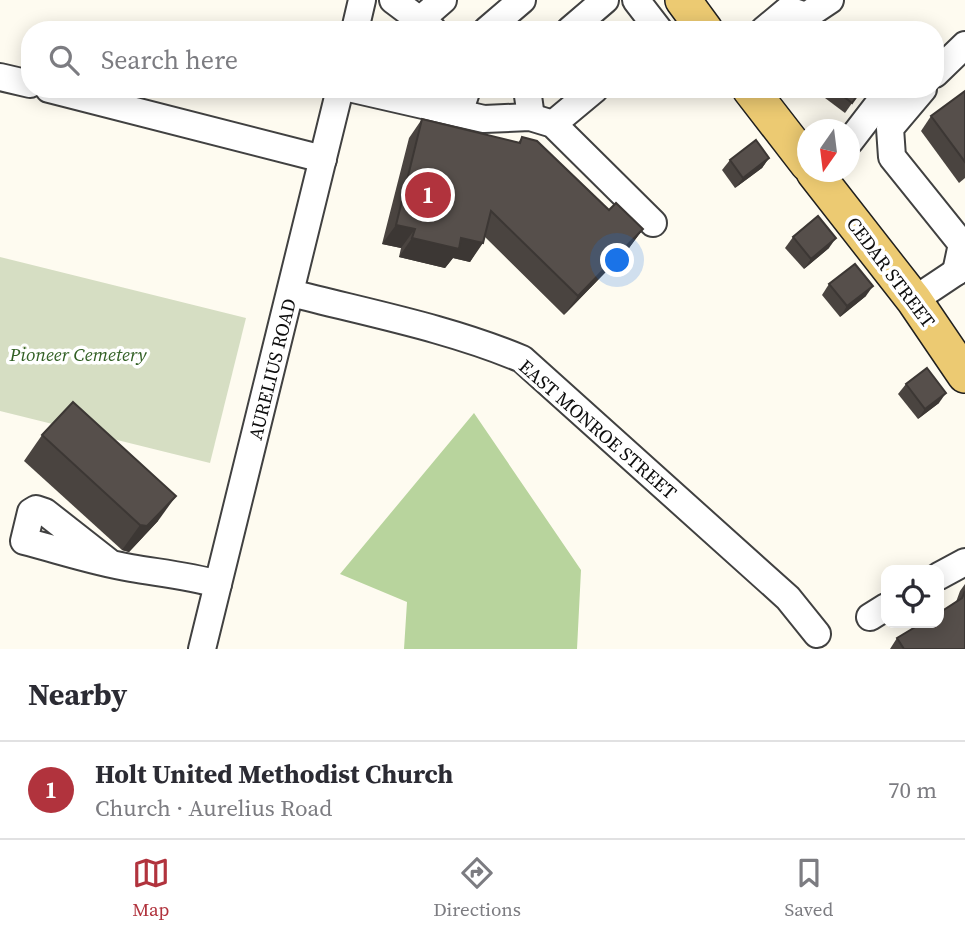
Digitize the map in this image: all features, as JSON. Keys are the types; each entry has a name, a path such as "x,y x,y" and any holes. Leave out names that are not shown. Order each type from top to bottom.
{"main road":[{"name":"CEDAR STREET","path":"757,98 797,147"},
{"name":"CEDAR STREET","path":"825,182 914,300 965,375"}],"street":[{"path":"357,21 362,0"},
{"path":"410,14 443,0"},
{"path":"498,21 522,0"},
{"path":"580,21 605,0"},
{"path":"636,0 652,21"},
{"path":"771,21 784,5 806,16 830,0"},
{"path":"944,67 962,54"},
{"path":"0,77 21,82"},
{"path":"84,98 323,159"},
{"name":"AURELIUS ROAD","path":"202,649 338,98"},
{"path":"435,98 463,101 484,119 542,120 580,98"},
{"path":"531,98 542,120 653,223"},
{"path":"860,127 883,98"},
{"path":"914,300 961,269 962,244 892,157 890,128 915,98"},
{"name":"EAST MONROE STREET","path":"291,293 451,334 522,359 789,598 817,634"},
{"path":"944,573 965,562"},
{"path":"110,563 185,575 218,584"}],"green space":[{"name":"Pioneer Cemetery","path":"0,257 246,318 210,463 0,411"},
{"path":"474,413 581,570 577,649 404,649 407,602 340,574"}],"building":[{"path":"965,91 965,162 931,116"},
{"path":"422,119 520,143 522,137 537,141 609,210 616,203 643,229 578,296 491,211 483,243 461,238 459,249 412,238 415,229 396,225"},
{"path":"756,140 769,158 743,178 730,160"},
{"path":"818,216 836,238 811,259 793,237"},
{"path":"855,264 873,286 847,306 829,284"},
{"path":"927,368 946,393 925,409 906,384"},
{"path":"73,402 176,496 147,526 140,525 42,435"},
{"path":"965,591 965,649 904,649 897,638 914,628 944,628 944,610 962,598"}],"place":[{"name":"Holt United Methodist Church","path":"428,195"}]}
